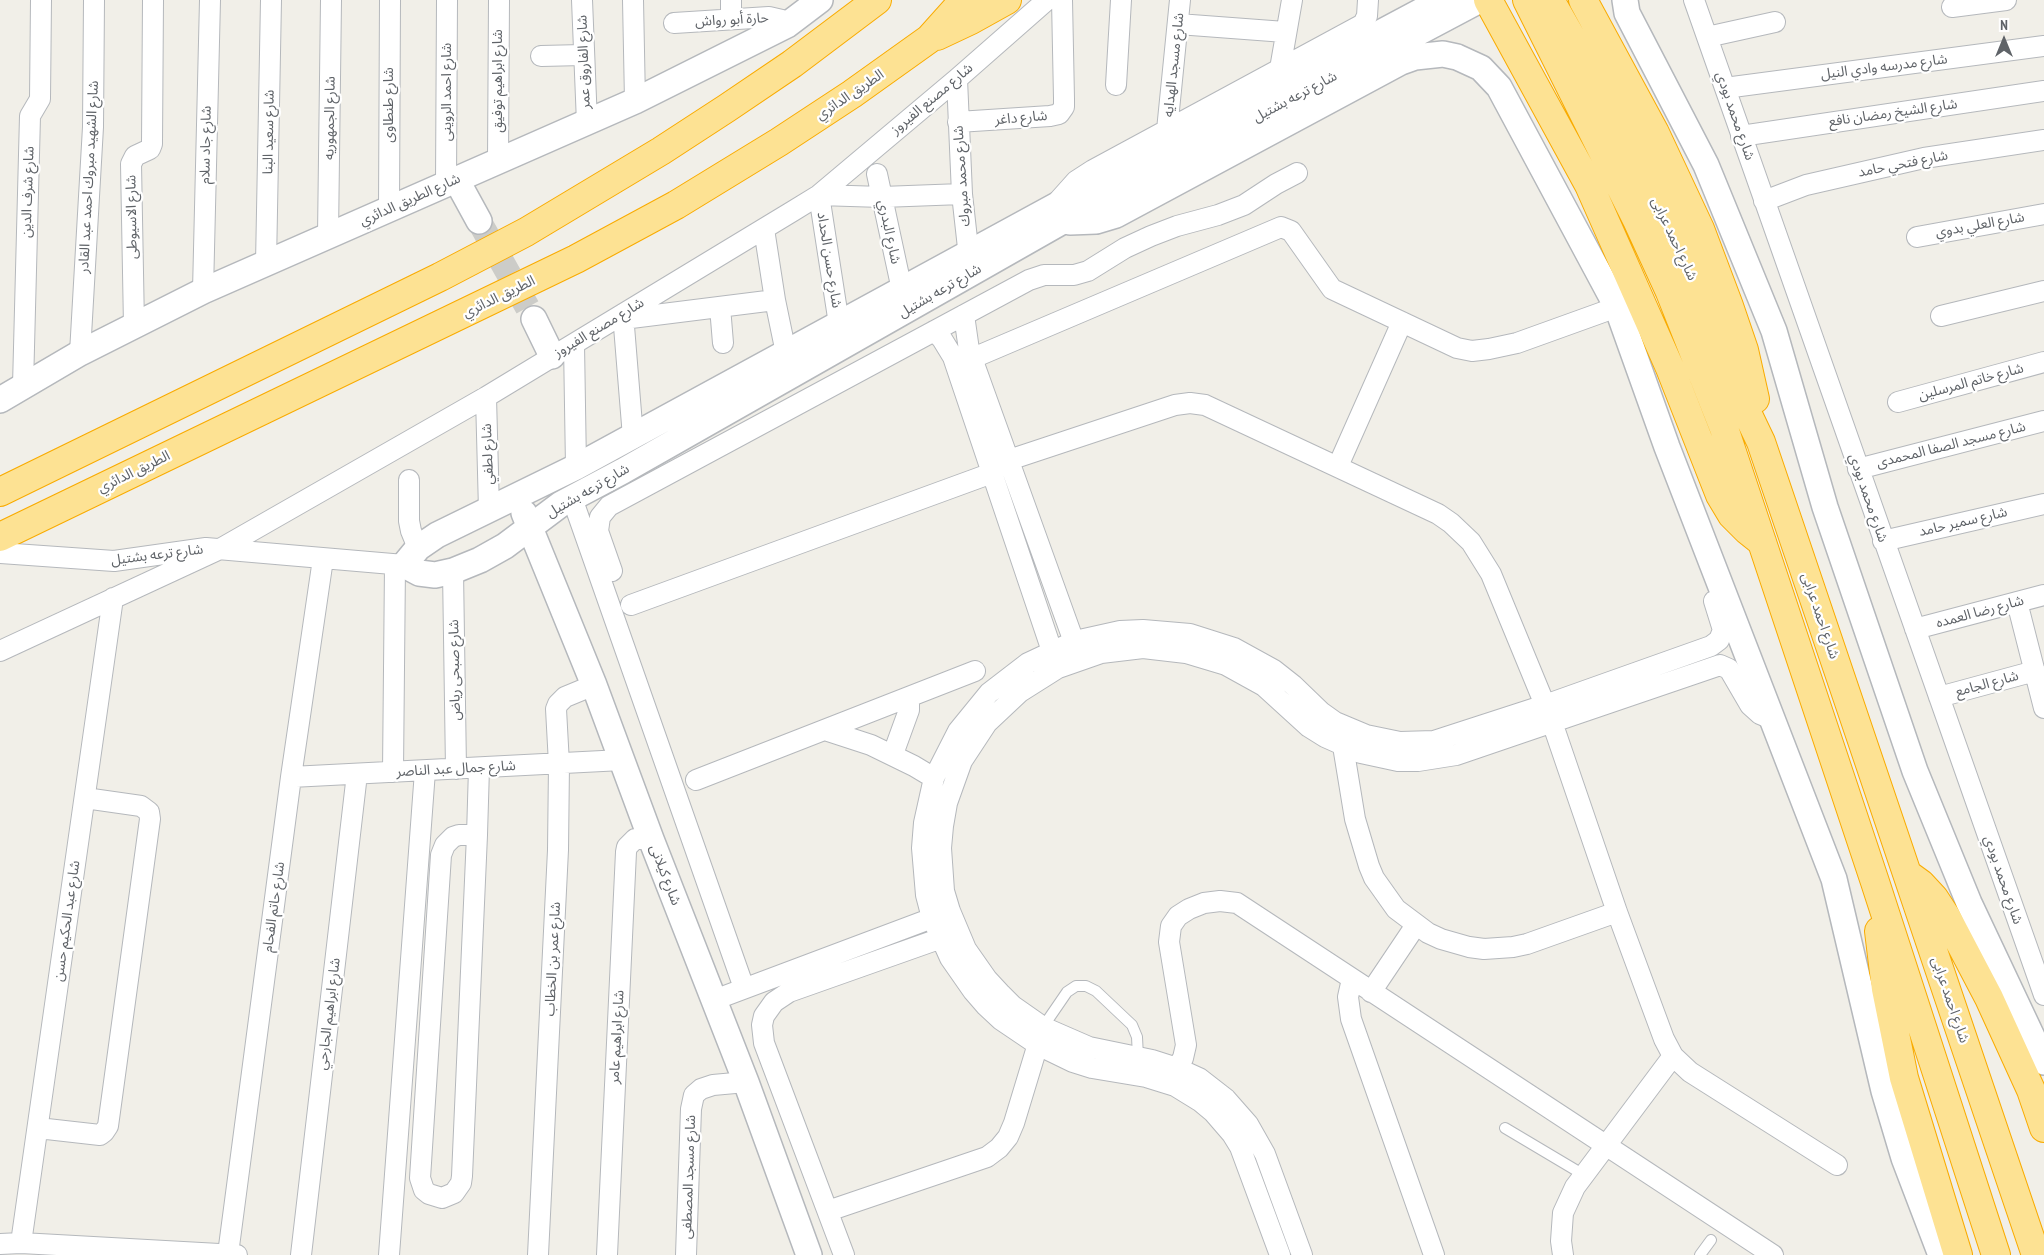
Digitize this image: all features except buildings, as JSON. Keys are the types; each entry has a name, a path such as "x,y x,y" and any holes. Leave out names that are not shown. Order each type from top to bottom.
{"highway":[{"path":"11,487 440,277 526,232 661,151 727,108 800,58 877,0"},
{"name":"الطريق الدائري","path":"0,537 576,259 676,205 779,142 852,94 929,39 964,0"},
{"path":"929,39 950,31 1008,0"},
{"path":"1488,0 1589,185 1670,368 1720,495 1732,515 1763,543"},
{"name":"شارع احمد عرابى","path":"1527,0 1637,220 1670,292 1724,428 1876,882 1996,1255"},
{"name":"شارع احمد عرابى","path":"1550,0 1594,76 1634,153 1695,281 1739,396 1761,442 2036,1255"},
{"path":"1583,0 1655,133 1700,229 1744,350 1755,395 1761,442"},
{"path":"1907,873 1922,884 1947,918 1989,998 2027,1082 2044,1128"},
{"path":"1876,882 1879,936 1886,988 1904,1078 1958,1255"}],"street":[{"name":"شارع شرف الدين","path":"23,386 30,116 40,99 41,0"},
{"name":"شارع الشهيد مبروك احمد عبد القادر","path":"80,353 93,127 94,0"},
{"name":"شارع الاسيوطى","path":"134,326 131,164 135,156 150,149 152,144 153,0"},
{"name":"شارع جاد سلام","path":"203,291 210,0"},
{"name":"شارع سعيد البنا","path":"266,264 272,0"},
{"name":"شارع الجمهوريه","path":"328,236 331,0"},
{"name":"شارع طنطاوى","path":"389,209 390,0"},
{"name":"شارع احمد الروينى","path":"447,0 451,182"},
{"name":"شارع ابراهيم توفيق","path":"498,161 499,0"},
{"name":"شارع الفاروق عمر","path":"582,0 587,123"},
{"path":"634,0 634,101"},
{"name":"شارع الطريق الدائري","path":"0,400 80,353 203,291 634,101 787,25 819,0"},
{"name":"شارع مصنع الفيروز","path":"0,651 220,548 486,397 552,356 623,316 819,195 957,79 1047,0"},
{"name":"شارع داغر","path":"958,122 1059,114 1064,107 1062,0"},
{"path":"1116,84 1121,0"},
{"name":"شارع مسجد الهدايه","path":"1167,130 1180,0"},
{"path":"1280,68 1292,0"},
{"name":"شارع ترعه بشتيل","path":"406,559 419,573 426,575 443,574 493,553 572,498 969,264 1436,10 1480,0"},
{"path":"1625,0 1627,13 1706,165 1774,331 1825,506 1915,772 1969,903 2044,1062"},
{"name":"شارع محمد بودي","path":"1694,0 1883,541 1939,697 2039,963 2044,995"},
{"path":"1952,7 2006,0"},
{"name":"شارع ترعه بشتيل","path":"1060,214 1068,188 1084,175 1363,24 1368,8"},
{"name":"حارة أبو رواش","path":"674,23 731,10 768,16 782,20 787,25"},
{"path":"1707,37 1775,22"},
{"path":"1178,24 1286,32"},
{"name":"شارع مدرسه وادي النيل","path":"1725,88 2044,46"},
{"path":"1060,214 1096,222 1116,215 1401,62 1422,55 1443,54 1457,57 1481,68 1500,87 1617,307 1701,537 1834,878 1884,1091 1904,1158 1941,1255"},
{"path":"541,56 583,55"},
{"name":"شارع محمد مبروك","path":"957,79 962,194 969,264"},
{"name":"شارع الشيخ رمضان نافع","path":"1742,136 2044,91"},
{"name":"شارع فتحي حامد","path":"1764,201 1806,185 1905,162 2044,140"},
{"path":"612,571 598,531 600,517 609,506 1036,277 1052,274 1081,274 1125,248 1151,236 1178,226 1232,211 1297,173"},
{"name":"شارع البدري","path":"876,174 902,290"},
{"path":"451,182 479,222"},
{"path":"819,195 882,197 962,194"},
{"name":"شارع حسن الحداد","path":"819,195 839,324"},
{"name":"شارع العلي بدوي","path":"1917,236 2044,214"},
{"path":"973,358 1281,227 1291,231 1332,289 1457,348 1472,351 1517,343 1617,307"},
{"path":"764,228 775,300 786,353"},
{"name":"شارع ترعه بشتيل","path":"0,553 114,561 188,549 220,548 322,560 406,559 437,535 518,497 633,437 902,290 969,264"},
{"path":"1941,316 2044,291"},
{"path":"633,437 623,316 775,300"},
{"path":"720,307 723,343"},
{"path":"964,315 965,333 973,358 1078,650"},
{"path":"534,319 552,356"},
{"path":"1338,466 1402,322"},
{"path":"934,331 945,343 953,357 1055,659"},
{"path":"574,344 576,467"},
{"name":"شارع خاتم المرسلين","path":"1898,402 2044,362"},
{"name":"شارع لطفي","path":"486,397 490,510"},
{"path":"1009,460 1175,405 1190,403 1206,404 1438,514 1451,523 1471,542 1491,574 1548,713 1617,912 1664,1039 1673,1056 1690,1072 1837,1165"},
{"name":"شارع مسجد الصفا المحمدى","path":"1858,469 2044,421"},
{"path":"631,605 992,473"},
{"path":"393,772 406,559 411,531 409,521 409,480"},
{"name":"شارع كيلانى","path":"518,497 594,686 651,839 746,1082 809,1255"},
{"path":"572,498 744,988"},
{"name":"شارع سمير حامد","path":"1883,541 2044,504"},
{"path":"1078,650 1101,653 1144,648 1165,649 1206,658 1246,674 1280,699 1309,726 1342,746 1361,753 1389,759 1418,761 1437,759 1456,755 1548,713 1698,652 1719,640 1723,625 1698,554 1701,537"},
{"name":"شارع حاتم الفحام","path":"228,1254 291,777 322,560"},
{"name":"شارع صبحى رياض","path":"454,571 456,769"},
{"name":"شارع رضا العمده","path":"1915,629 2044,595"},
{"name":"شارع عبد الحكيم حسن","path":"21,1243 114,598"},
{"path":"2017,602 2044,708"},
{"path":"1302,1255 1265,1154 1248,1124 1232,1105 1213,1088 1177,1068 1138,1057 1041,1036 1001,1020 982,1001 961,975 941,914 926,895 922,848 924,823 934,778 958,731 989,693 1028,663 1055,659 1078,650 1097,635 1144,630 1167,631 1212,640 1234,648 1274,670 1293,684 1321,712 1335,722 1366,735 1391,741 1417,742 1444,739 1548,713 1720,665 1729,669 1750,705 1760,714 1772,719"},
{"path":"941,914 944,891 942,870 943,826 947,803 962,761 983,729 1002,707 1055,659"},
{"path":"696,780 975,671"},
{"name":"شارع الجامع","path":"1939,697 2035,671"},
{"name":"شارع عمر بن الخطاب","path":"538,1255 558,850 559,764 555,716 558,704 565,697 594,686"},
{"path":"893,754 910,710 910,697"},
{"path":"825,730 893,754 934,778"},
{"path":"1342,746 1350,795 1369,866 1388,899 1416,925 1435,936 1455,944 1469,948 1498,949 1527,944 1617,912"},
{"name":"شارع جمال عبد الناصر","path":"291,777 622,760"},
{"path":"477,835 459,835 445,844 441,855 420,1178 424,1190 429,1194 442,1198 454,1193 462,1176 477,835 479,768"},
{"path":"389,1255 425,771"},
{"name":"شارع ابراهيم الجارحي","path":"301,1255 357,774"},
{"path":"38,1128 100,1135 108,1126 150,819 149,812 141,806 85,798"},
{"name":"شارع ابراهيم عامر","path":"607,1255 626,852 627,847 635,839 651,839"},
{"path":"1177,1068 1183,1058 1186,1045 1169,942 1171,926 1178,916 1204,902 1237,903 1773,1255"},
{"path":"714,1000 941,914"},
{"path":"1371,992 1416,925"},
{"path":"844,1255 764,1043 762,1025 764,1016 774,1002 789,992 949,936"},
{"path":"1352,979 1348,997 1350,1019 1434,1255"},
{"path":"828,1211 978,1160 999,1148 1008,1137 1014,1123 1041,1036"},
{"path":"1041,1036 1073,1062 1175,1086 1201,1102 1223,1122 1240,1147 1274,1253"},
{"path":"1563,1255 1561,1241 1563,1213 1575,1187 1673,1056"},
{"name":"شارع مسجد المصطفى","path":"686,1255 691,1109 694,1095 701,1089 713,1085 746,1082"},
{"path":"0,1244 21,1243 140,1252 237,1255"}],"lane":[{"path":"1041,1036 1067,992 1076,986 1086,986 1096,991 1132,1025 1137,1037 1138,1057"},
{"path":"1505,1128 1584,1175"},
{"path":"1700,1255 1711,1240"}],"tunnel":[{"path":"479,221 534,319"}]}
